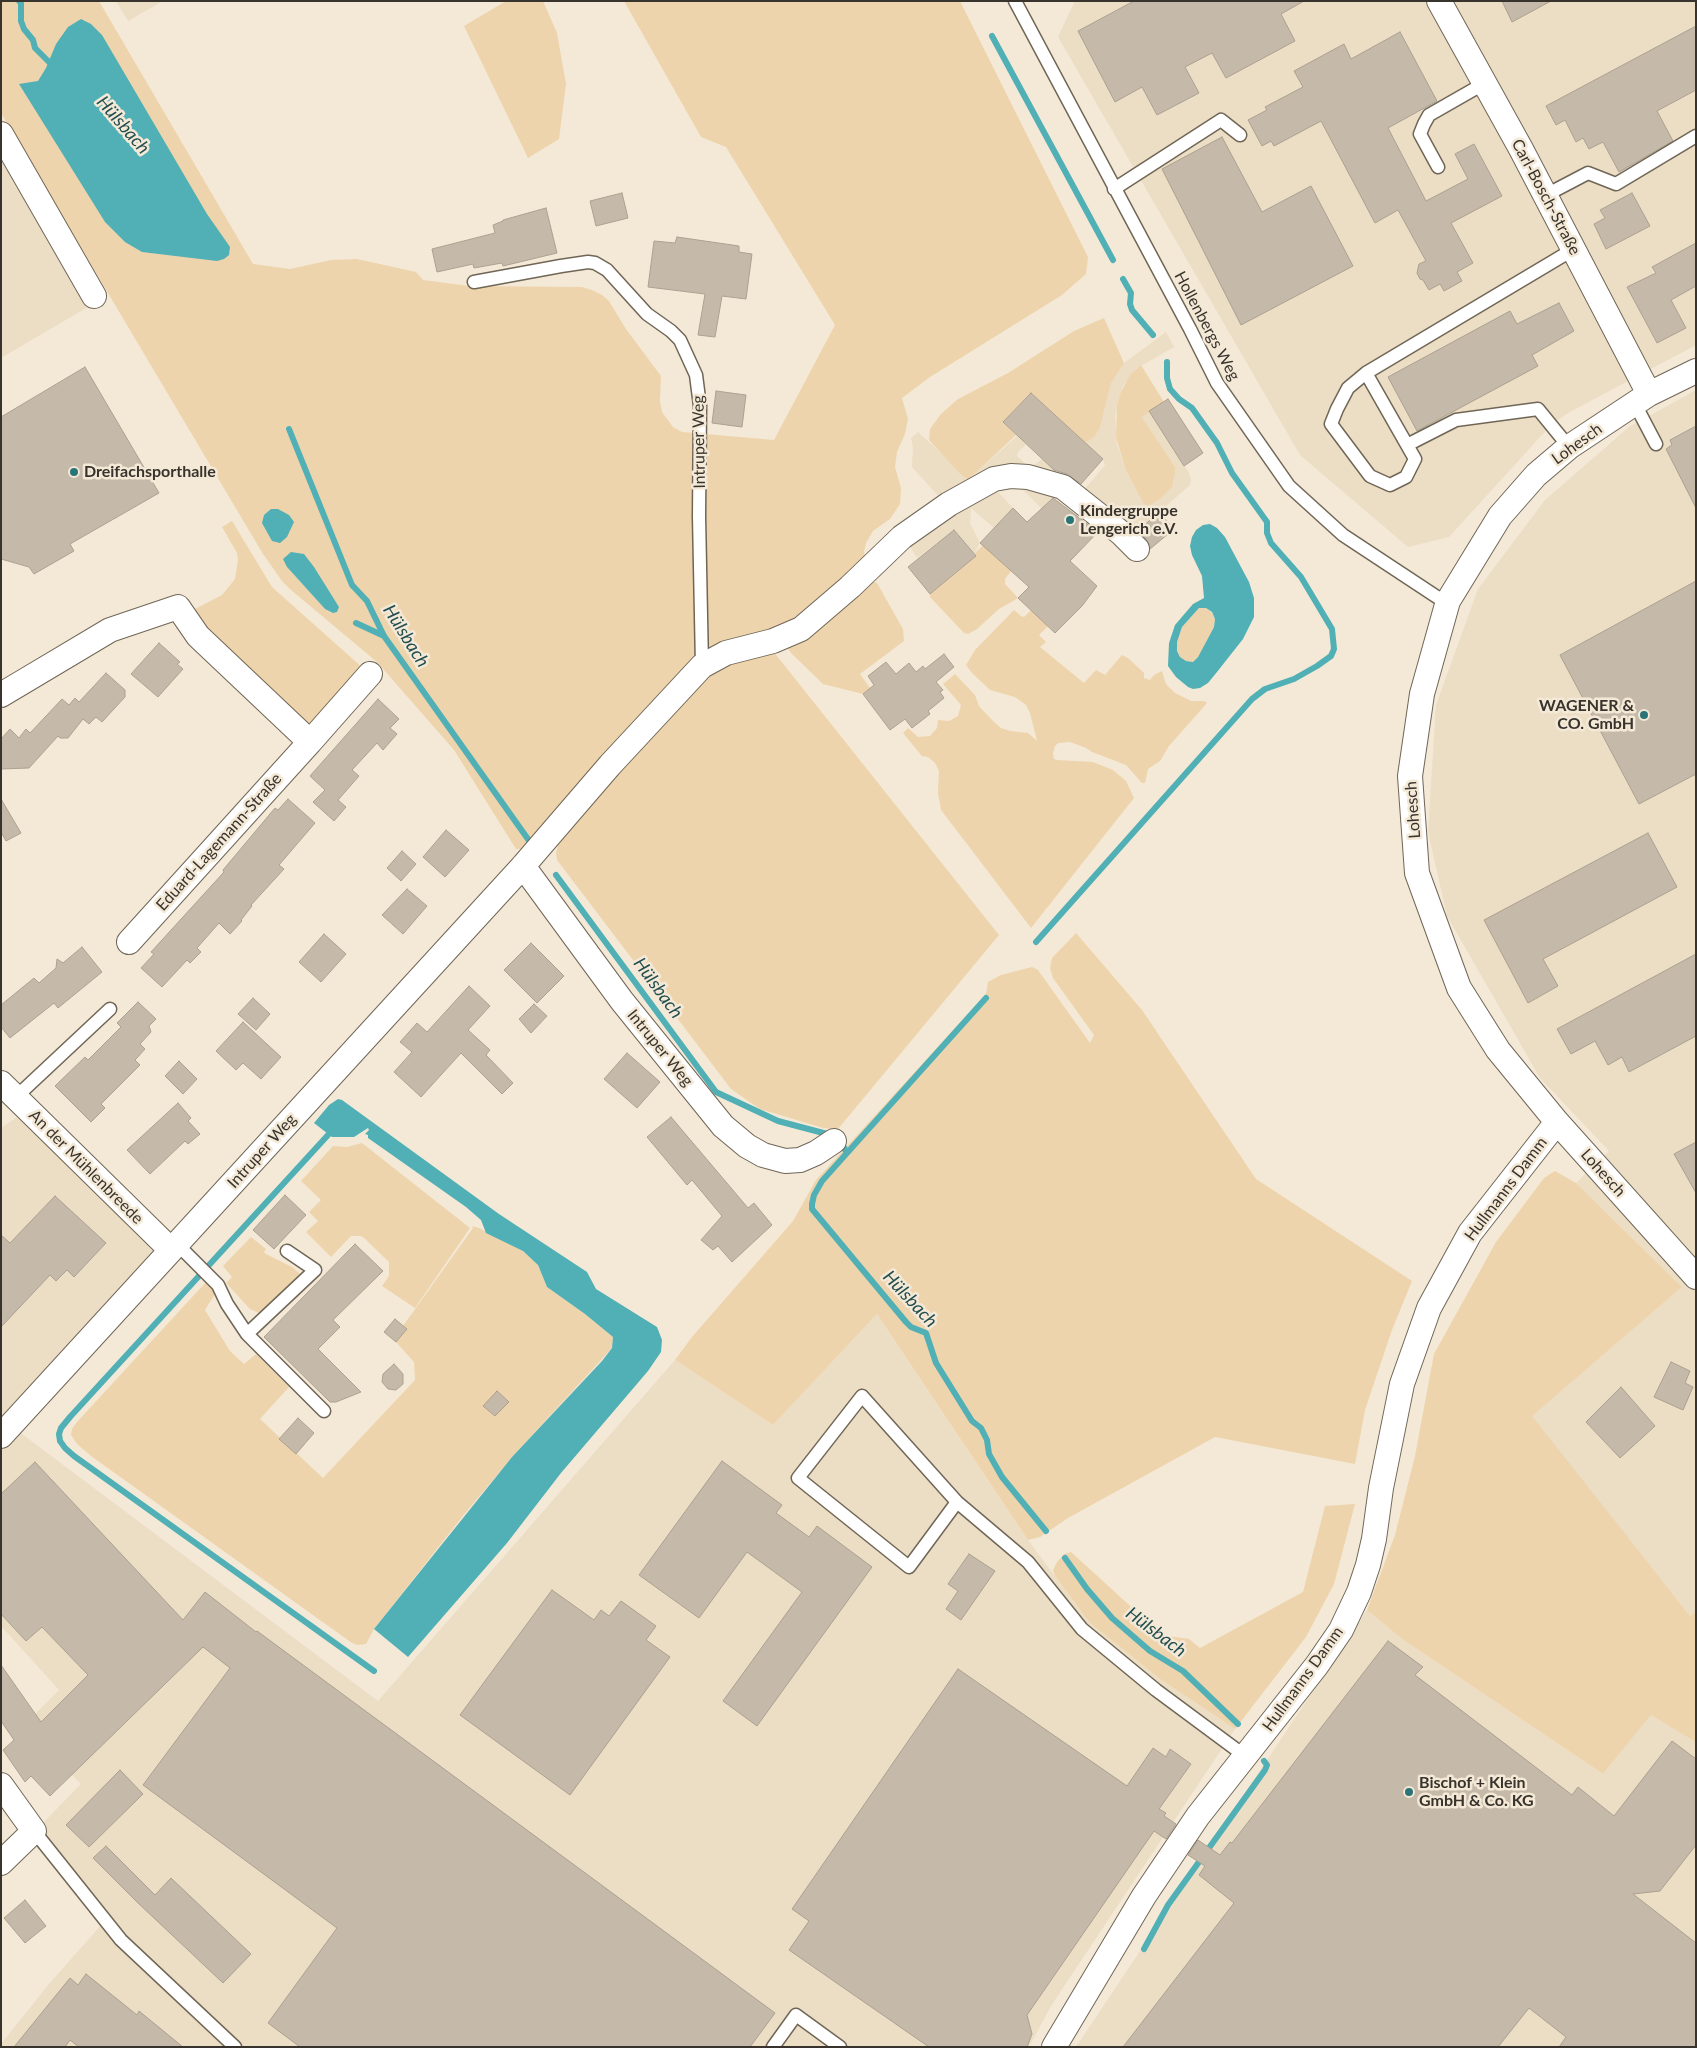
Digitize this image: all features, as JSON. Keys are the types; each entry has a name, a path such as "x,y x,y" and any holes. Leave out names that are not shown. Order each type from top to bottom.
{"street":[{"name":"Carl-Bosch-Straße","path":"1439,1 1574,249 1642,399"},
{"path":"1,134 94,296"},
{"name":"Lohesch","path":"1696,371 1642,399 1570,447 1536,475 1500,516 1448,601 1422,694 1410,776 1418,872 1459,988 1498,1050 1557,1122 1696,1277"},
{"name":"Intruper Weg","path":"1,1436 524,866 610,765 702,666 726,653 773,640 801,629 844,593 902,538 949,504 994,479 1011,476 1028,477 1063,487 1137,548"},
{"path":"1,695 110,630 178,607 198,636 310,742"},
{"name":"Eduard-Lagemann-Straße","path":"129,942 370,674"},
{"name":"Intruper Weg","path":"524,866 622,1001 723,1126 747,1146 763,1155 785,1162 800,1160 816,1153 834,1141"},
{"name":"An der Mühlenbreede","path":"9,1090 174,1247"},
{"name":"Hullmanns Damm","path":"1054,2047 1144,1896 1198,1816 1317,1665 1341,1630 1359,1592 1374,1539 1381,1488 1402,1384 1429,1308 1470,1233 1557,1122"},
{"path":"1,1785 34,1831 1,1863"}],"lane":[{"name":"Hollenbergs Weg","path":"1015,1 1190,329 1217,384 1289,486 1343,534 1437,597 1448,601"},
{"path":"1438,167 1420,134 1424,124 1429,115 1484,83"},
{"path":"1114,189 1221,120 1240,135"},
{"path":"1546,196 1588,173 1616,184 1696,136"},
{"path":"1366,373 1415,459 1406,478 1390,485 1370,476 1331,424 1336,409 1348,388 1366,373 1574,249"},
{"name":"Intruper Weg","path":"474,282 588,262 607,270 646,314 671,331 680,340 696,375 700,406 699,516 702,666"},
{"path":"1642,399 1656,444"},
{"path":"1407,445 1456,420 1538,409 1570,447"},
{"path":"9,1090 110,1010"},
{"path":"174,1247 194,1260 213,1278 248,1334 324,1411"},
{"path":"248,1334 315,1270 287,1251"},
{"path":"957,1502 909,1567 798,1478 862,1396 957,1502 1028,1562 1082,1629 1156,1690 1245,1756"},
{"path":"34,1831 121,1940 235,2047"},
{"path":"772,2047 796,2015 840,2047"}],"shaded area":[{"path":"1,1 99,1 253,264 290,269 331,260 357,259 416,272 423,280 469,286 582,287 592,290 609,301 626,329 661,376 660,401 662,412 673,427 682,432 774,440 835,325 726,147 701,137 624,1 960,1 1088,257 1086,274 1062,295 930,377 902,398 908,419 905,434 897,452 895,467 901,488 900,504 890,519 873,531 866,543 864,552 867,562 794,624 716,652 522,849 516,849 454,750 377,662 291,590 282,581 263,554 1,113","holes":["287,567 333,598 339,607 333,613 325,609"]},
{"path":"116,1 163,1 128,21"},
{"path":"506,1 543,1 557,33 566,84 559,139 528,158 464,26"},
{"path":"1073,1 1696,1 1696,345 1568,413 1551,425 1449,537 1408,547 1300,455 1058,37 1074,3"},
{"path":"1,158 93,304 1,358"},
{"path":"1104,318 1124,363 1111,383 1100,428 1094,437 1085,443 1031,393 1003,422 1016,435 968,480 959,473 929,440 930,429 941,414 958,399 1008,373 1074,331"},
{"path":"1166,332 1174,347 1136,369 1123,386 1115,417 1117,445 1125,468 1143,503 1160,499 1174,481 1175,467 1142,417 1149,411 1189,473 1191,480 1189,486 1133,535 1106,529 1102,534 1099,531 1103,527 1059,493 1042,509 1021,488 1011,486 1003,488 998,490 998,492 1013,508 995,529 971,508 970,523 980,543 974,554 954,530 917,558 909,545 942,500 912,467 913,447 911,438 918,432 968,480 1017,436 1026,445 1018,452 1017,456 1030,468 1042,459 1075,490 1084,490 1105,465 1103,459 1085,443 1100,428 1111,382 1124,363"},
{"path":"1141,365 1164,402 1142,417 1175,467 1172,487 1160,499 1148,506 1143,503 1125,468 1116,437 1117,405 1121,392 1130,375"},
{"path":"1696,390 1696,1611 1690,1616 1530,1417 1682,1287 1576,1183 1609,1151 1540,1078 1447,916 1428,832 1436,705 1478,589 1545,500 1629,427"},
{"path":"232,521 272,587 364,669 314,725 302,724 189,612 222,595 235,579 238,560 237,553 222,527"},
{"path":"983,545 1011,571 1005,579 1005,584 1018,598 999,609 977,629 968,634 964,633 930,597 930,594 976,556 974,554"},
{"path":"870,580 877,583 903,629 904,641 860,674 870,688 863,694 823,684 783,643"},
{"path":"1199,608 1206,608 1212,613 1215,619 1214,627 1198,657 1193,662 1186,661 1180,657 1177,651 1177,642 1182,627"},
{"path":"1014,610 1024,617 1031,610 1048,626 1039,635 1046,642 1040,647 1084,683 1096,670 1105,675 1122,655 1144,673 1144,678 1150,680 1154,675 1162,671 1166,684 1175,693 1191,701 1204,701 1207,703 1169,746 1160,761 1148,769 1145,783 1142,783 1126,765 1086,748 1070,742 1058,743 1055,746 1054,759 1093,762 1113,770 1126,781 1134,798 1031,928 941,810 938,793 939,771 935,763 928,757 922,756 903,733 908,728 918,737 930,736 937,728 938,720 949,721 958,716 961,705 943,684 955,674 975,695 979,706 1001,728 1028,733 1037,741 1026,705 1015,697 990,690 966,665 975,650"},
{"path":"773,651 999,935 838,1129 823,1128 760,1109 731,1089 557,860 556,853 558,845 569,829 712,668"},
{"path":"1076,933 1142,1010 1256,1179 1412,1281 1392,1330 1365,1410 1355,1464 1215,1437 1068,1518 1040,1537 1028,1540 877,1314 773,1425 675,1360 692,1337 793,1221 816,1180 986,994 988,982 1001,975 1032,967 1038,970 1090,1043 1094,1035 1053,978 1050,968 1052,958"},
{"path":"17,1117 157,1251 1,1427 1,1128"},
{"path":"362,1143 470,1228 415,1308 382,1286 389,1276 389,1262 364,1238 361,1236 351,1236 331,1257 306,1232 318,1221 309,1212 321,1200 301,1181 333,1146 347,1147"},
{"path":"1555,1171 1576,1183 1682,1287 1532,1416 1690,1616 1696,1611 1696,1742 1651,1715 1603,1774 1402,1639 1367,1610 1395,1535 1415,1456 1434,1354 1496,1242 1544,1178"},
{"path":"472,1226 523,1251 538,1265 547,1287 613,1337 612,1348 512,1457 462,1517 374,1629 366,1644 358,1645 352,1643 91,1456 77,1444 71,1435 76,1423 207,1281 215,1294 205,1310 230,1351 244,1364 256,1354 289,1387 260,1419 323,1478 415,1380 414,1362 396,1342 407,1329 403,1326 473,1228"},
{"path":"251,1237 266,1249 264,1252 266,1254 292,1267 301,1275 264,1312 259,1313 250,1309 226,1283 232,1277 223,1266"},
{"path":"877,1314 1028,1540 1089,1622 1160,1679 1235,1729 1051,2006 1029,2047 1,2047 1,2044 49,1984 109,1916 37,1829 81,1784 23,1726 59,1690 1,1626 1,1451 18,1431 378,1701 675,1360 773,1425"},
{"path":"1355,1504 1334,1584 1306,1637 1235,1729 1160,1679 1089,1622 1055,1576 1053,1570 1064,1554 1071,1552 1162,1635 1189,1639 1200,1648 1303,1592 1325,1506"},
{"name":"Bischof + Klein GmbH & Co. KG","path":"1367,1610 1402,1639 1603,1774 1651,1715 1696,1741 1696,2047 1076,2047"}],"water":[{"path":"81,19 91,24 102,35 207,214 230,247 229,255 224,259 217,261 142,252 125,242 105,222 19,84 38,81 46,68 56,44 68,27"},
{"path":"271,509 278,509 289,515 294,522 287,537 280,543 272,541 262,523 264,515"},
{"path":"1210,524 1217,528 1225,537 1249,582 1254,598 1254,617 1243,639 1208,683 1200,688 1193,689 1176,677 1168,666 1169,643 1175,625 1193,604 1204,598 1202,576 1190,546 1196,530 1203,525","holes":["1199,608 1206,608 1212,612 1215,619 1214,627 1198,657 1193,662 1186,661 1180,657 1177,651 1177,642 1182,627"]},
{"path":"291,552 304,554 314,567 339,607 337,612 333,613 325,609 287,567 283,559"},
{"path":"338,1099 342,1100 499,1214 587,1272 596,1289 657,1327 662,1340 661,1352 648,1371 561,1473 507,1543 408,1657 374,1629 512,1457 602,1361 612,1348 613,1337 547,1287 538,1265 523,1251 486,1233 481,1220 466,1207 368,1138 368,1135 365,1134 369,1130 368,1128 354,1137 332,1137 314,1123 329,1105"}],"building":[{"path":"1134,1 1304,1 1281,14 1295,41 1226,78 1212,53 1185,67 1199,93 1157,115 1142,87 1115,102 1078,31"},
{"path":"1502,1 1551,1 1512,22"},
{"path":"1696,26 1696,90 1657,111 1673,141 1619,172 1603,142 1589,149 1583,138 1576,142 1565,120 1556,125 1546,106"},
{"path":"1400,32 1437,101 1388,128 1426,201 1468,179 1455,154 1474,144 1502,196 1451,223 1473,263 1457,272 1462,281 1444,291 1440,284 1429,290 1423,280 1420,279 1417,273 1419,264 1426,261 1398,210 1375,223 1321,121 1274,146 1271,141 1262,146 1248,120 1267,110 1265,107 1303,87 1294,71 1344,44 1351,59"},
{"path":"1222,137 1262,212 1311,186 1353,266 1241,325 1162,169"},
{"path":"622,193 628,218 596,226 590,201"},
{"path":"1632,193 1650,226 1606,249 1594,224 1605,218 1600,210"},
{"path":"546,208 557,253 503,266 502,263 474,268 473,264 437,272 432,249 495,233 493,225 503,220"},
{"path":"677,237 739,246 739,252 752,254 746,299 722,296 715,337 698,335 705,294 648,287 654,241 675,243"},
{"path":"1696,243 1696,286 1671,300 1686,328 1657,343 1627,287 1656,273 1652,267"},
{"path":"1559,303 1574,331 1532,355 1538,366 1417,431 1388,377 1510,311 1517,324"},
{"name":"Dreifachsporthalle","path":"85,367 159,493 70,544 74,551 34,574 29,567 1,559 1,417"},
{"path":"716,391 746,395 742,427 712,423"},
{"path":"1031,393 1103,459 1081,484 1067,474 1054,470 1003,422"},
{"path":"1168,399 1203,453 1184,466 1149,411"},
{"path":"1696,426 1696,508 1666,449 1672,445 1670,440"},
{"path":"1053,498 1098,532 1070,561 1097,586 1082,606 1055,633 1018,598 1029,587 980,543 1013,508 1027,522"},
{"path":"1159,512 1174,529 1150,549 1147,540 1138,531"},
{"path":"954,530 976,556 930,594 908,567"},
{"name":"WAGENER & CO. GmbH","path":"1696,581 1696,774 1639,804 1560,655"},
{"path":"159,643 180,662 177,664 183,669 158,697 131,674"},
{"path":"944,654 954,667 936,682 943,690 940,692 944,698 928,711 930,714 912,728 905,719 890,730 863,694 874,685 868,676 886,662 896,674 909,663 916,672 923,666 925,669"},
{"path":"106,673 125,690 125,697 102,722 96,717 89,724 83,719 68,738 60,738 58,736 29,768 1,769 1,739 10,729 19,738 26,729 30,733 62,699 69,705 75,698 79,702"},
{"path":"378,699 399,719 390,728 397,734 383,750 377,743 352,770 359,776 338,800 346,807 334,821 313,802 325,790 310,776"},
{"path":"1,799 21,833 6,841 1,832"},
{"path":"288,799 315,823 279,865 284,869 251,905 242,921 230,934 219,923 197,948 201,952 190,963 187,960 162,987 141,968 154,954 151,952 224,872 223,870 275,808 278,810"},
{"path":"446,830 469,850 445,877 423,857"},
{"path":"1648,833 1677,887 1543,959 1558,986 1528,1003 1484,920"},
{"path":"402,851 416,864 401,881 387,868"},
{"path":"407,889 427,906 403,934 382,915"},
{"path":"324,934 346,954 321,982 299,962"},
{"path":"531,943 564,976 537,1003 504,970"},
{"path":"82,947 102,972 58,1008 54,1003 10,1038 1,1027 1,1005 34,978 39,983 56,968 57,959 63,963"},
{"path":"1696,954 1696,1036 1629,1072 1622,1057 1608,1065 1595,1041 1571,1054 1557,1029"},
{"path":"469,986 490,1006 468,1030 490,1050 486,1055 513,1083 502,1094 461,1053 421,1097 394,1072 412,1052 400,1042 417,1023 427,1032"},
{"path":"253,998 270,1014 256,1030 238,1014"},
{"path":"138,1002 156,1019 149,1026 151,1032 140,1044 145,1049 135,1060 140,1065 101,1104 105,1108 91,1122 55,1086 85,1057 88,1060 121,1027 117,1023"},
{"path":"534,1004 547,1016 531,1033 519,1019"},
{"path":"243,1022 281,1057 261,1079 243,1063 236,1070 216,1051"},
{"path":"627,1053 660,1082 637,1108 604,1079"},
{"path":"179,1061 197,1079 183,1094 165,1076"},
{"path":"178,1103 191,1118 188,1121 200,1134 188,1144 185,1141 150,1174 127,1150"},
{"path":"671,1117 748,1208 754,1203 772,1225 732,1262 718,1246 713,1250 701,1240 722,1216 692,1180 687,1185 647,1137"},
{"path":"1696,1142 1696,1193 1674,1154"},
{"path":"285,1195 306,1215 274,1249 253,1230"},
{"path":"55,1196 106,1243 74,1277 67,1270 56,1281 50,1275 1,1327 1,1235 10,1243"},
{"path":"355,1244 383,1271 333,1320 340,1327 318,1349 361,1392 336,1402 330,1402 264,1337"},
{"path":"395,1319 407,1329 396,1342 384,1332"},
{"path":"1671,1362 1690,1371 1685,1383 1693,1387 1683,1410 1654,1397"},
{"path":"394,1364 403,1374 403,1384 396,1390 388,1389 382,1382 383,1374"},
{"path":"1621,1387 1655,1426 1620,1458 1586,1422"},
{"path":"497,1391 509,1402 495,1416 483,1406"},
{"path":"298,1418 314,1433 296,1454 279,1439"},
{"path":"722,1461 782,1505 776,1513 809,1537 817,1526 872,1567 757,1726 723,1701 802,1592 747,1552 699,1618 639,1575"},
{"path":"35,1462 183,1620 205,1592 256,1632 775,2013 750,2047 300,2047 268,2023 337,1928 143,1785 230,1668 203,1647 50,1796 31,1776 25,1782 3,1750 14,1740 1,1721 1,1665 41,1722 88,1675 42,1627 26,1641 1,1614 1,1494"},
{"path":"969,1554 995,1571 961,1620 946,1609 958,1591 948,1584"},
{"path":"552,1590 594,1620 601,1610 609,1616 621,1601 656,1626 646,1640 670,1657 570,1795 460,1715"},
{"name":"Bischof + Klein GmbH & Co. KG","path":"1388,1641 1423,1667 1415,1675 1572,1795 1578,1787 1614,1816 1672,1741 1696,1759 1696,1845 1660,1891 1633,1894 1696,1943 1696,2047 1559,2047 1566,2037 1529,2008 1498,2047 1123,2047 1234,1903 1199,1875 1205,1866 1188,1855 1198,1840 1220,1855 1230,1842 1232,1843"},
{"path":"958,1669 1127,1786 1153,1748 1166,1757 1170,1749 1191,1764 1159,1809 1166,1813 1164,1816 1176,1824 1166,1839 1154,1831 1027,2015 1032,2034 1027,2047 929,2047 789,1950 809,1921 792,1909"},
{"path":"120,1770 143,1794 89,1847 66,1825"},
{"path":"106,1846 155,1895 171,1878 251,1954 223,1983 93,1858"},
{"path":"25,1900 46,1926 25,1943 4,1918"},
{"path":"86,1974 137,2015 139,2011 183,2047 79,2047 70,2040 65,2047 14,2047 70,1978 78,1985"}],"waterway":[{"name":"Hülsbach","path":"19,1 21,3 21,21 24,29 33,40 35,48 54,67"},
{"path":"992,36 1113,260"},
{"path":"1123,279 1131,293 1130,304 1132,310 1153,335"},
{"path":"1036,942 1252,699 1265,689 1294,679 1317,666 1331,656 1334,649 1332,629 1301,577 1271,543 1267,533 1267,522 1232,473 1217,443 1192,408 1179,399 1170,389 1167,378 1167,362"},
{"name":"Hülsbach","path":"289,429 352,585 367,601 384,636 530,842"},
{"path":"356,623 384,636"},
{"name":"Hülsbach","path":"556,875 716,1092 778,1121 831,1135"},
{"path":"847,1153 986,998"},
{"path":"328,1135 70,1417 61,1428 59,1434 60,1441 74,1456 374,1671"},
{"name":"Hülsbach","path":"842,1144 847,1153 822,1181 814,1195 812,1209 906,1322 911,1327 926,1333 936,1363 972,1421 981,1428 987,1440 989,1454 1002,1477 1046,1531"},
{"name":"Hülsbach","path":"1065,1558 1087,1589 1112,1618 1150,1651 1183,1671 1238,1724"},
{"name":"Hülsbach","path":"1144,1949 1168,1905 1265,1770 1267,1765 1264,1761"}],"place":[{"name":"Dreifachsporthalle","path":"74,472"},
{"name":"Kindergruppe Lengerich e.V.","path":"1070,520"},
{"name":"WAGENER & CO. GmbH","path":"1644,715"},
{"name":"Bischof + Klein GmbH & Co. KG","path":"1409,1792"}]}
